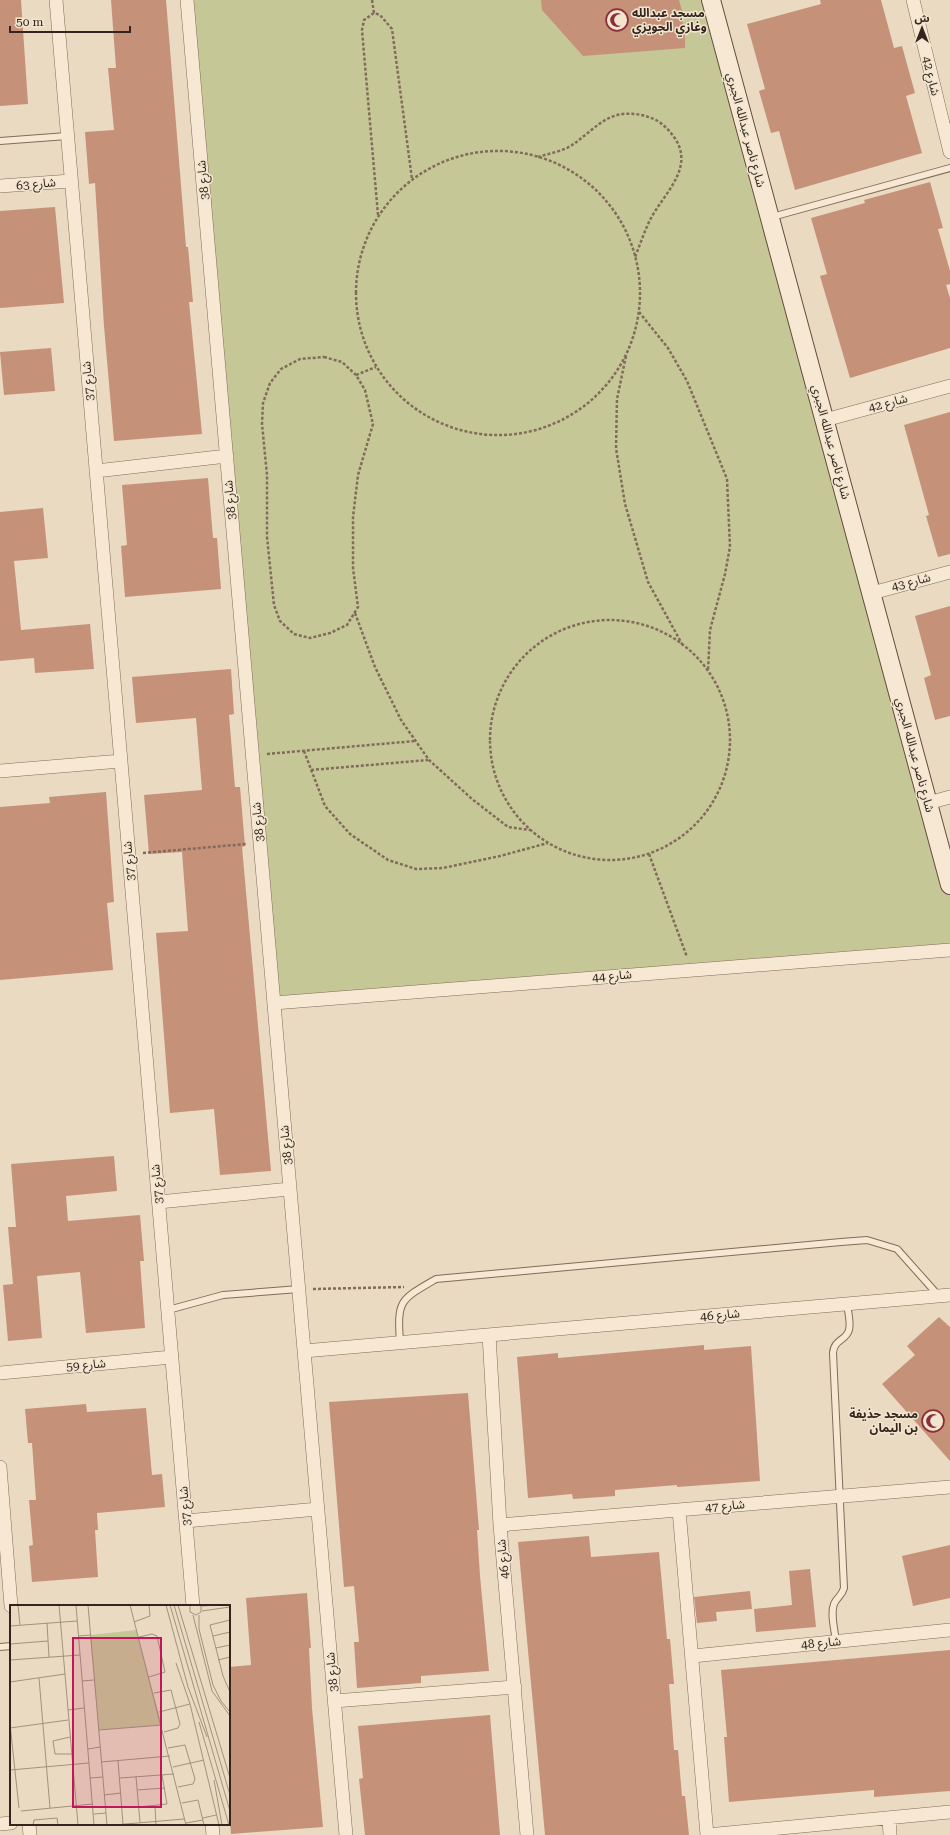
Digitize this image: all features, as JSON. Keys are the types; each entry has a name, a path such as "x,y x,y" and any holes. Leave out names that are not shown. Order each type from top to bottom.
{"street":[{"name":"شارع 37","path":"56,0 193,1605"},
{"name":"شارع 38","path":"187,0 346,1835"},
{"name":"شارع ناصر عبدالله الجبري","path":"710,0 950,885"},
{"name":"شارع 42","path":"913,0 950,152"},
{"name":"شارع 63","path":"0,186 71,181"},
{"name":"شارع 42","path":"825,420 950,386"},
{"path":"96,471 227,456"},
{"name":"شارع 43","path":"872,593 950,572"},
{"path":"0,771 121,761"},
{"path":"928,803 950,797"},
{"name":"شارع 44","path":"274,1003 950,950"},
{"path":"159,1202 290,1189"},
{"name":"شارع 46","path":"304,1351 944,1296"},
{"name":"شارع 46","path":"489,1335 500,1525 527,1835"},
{"name":"شارع 59","path":"0,1373 172,1357"},
{"path":"0,1467 11,1605"},
{"name":"شارع 47","path":"500,1525 950,1487"},
{"path":"186,1521 318,1509"},
{"path":"679,1510 693,1656 707,1835 950,1812"},
{"name":"شارع 48","path":"693,1656 950,1630"},
{"path":"334,1701 515,1687"},
{"path":"889,1818 890,1835"},
{"path":"0,1824 10,1823"},
{"path":"29,1825 30,1835"},
{"path":"212,1825 213,1835"}],"lane":[{"path":"0,141 67,136"},
{"path":"770,218 950,168"},
{"path":"400,1342 398,1316 402,1302 414,1292 436,1279 867,1240 897,1250 944,1296"},
{"path":"168,1310 223,1295 299,1289"},
{"path":"836,1642 833,1609 844,1588 832,1353 835,1344 845,1336 850,1329 847,1304"},
{"path":"0,1647 10,1646"}],"path":[{"path":"372,0 374,13"},
{"path":"374,13 380,15 392,29 412,180"},
{"path":"374,13 364,20 362,30 378,216"},
{"path":"538,157 574,144 609,118 623,114 647,116 660,122 670,132 680,148 682,158 680,169 674,183 650,219 635,258"},
{"path":"501,151 523,153 538,157 564,168 582,179 599,193 613,210 624,228 635,258 640,291 634,333 626,354 615,373 601,389 573,412 548,425 527,431 505,434 483,434 462,430 428,416 404,400 376,367 366,347 356,306 356,284 359,262 365,242 378,216 391,199 412,180 438,164 458,157 479,152 501,151"},
{"path":"638,312 668,348 687,380 727,479 730,548 725,574 710,630 708,671"},
{"path":"626,354 617,399 616,448 625,504 648,582 683,645"},
{"path":"300,358 324,358 342,362 356,375 365,390 373,424 358,475 354,496 352,539 358,607 355,613 348,625 330,633 310,638 294,634 280,621 274,605 267,537 267,475 262,424 263,403 270,383 281,369 300,358"},
{"path":"356,375 376,367"},
{"path":"355,613 375,667 401,720 428,760 472,799 508,827 530,830"},
{"path":"612,620 633,622 654,628 683,645 704,665 724,701 729,722 731,742 723,783 713,802 696,824 686,834 649,854 629,859 608,860 587,858 566,852 548,843 530,830 516,816 498,786 491,759 489,738 497,697 507,678 519,661 534,647 552,635 571,626 591,621 612,620"},
{"path":"252,755 415,741"},
{"path":"304,751 325,806 350,834 388,860 416,869 443,868 500,856 548,843"},
{"path":"311,770 428,760"},
{"path":"129,854 260,843"},
{"path":"649,854 692,970"},
{"path":"299,1289 402,1287 414,1292"}],"green space":[{"path":"187,0 711,0 950,885 950,950 274,1003"}],"building":[{"path":"0,0 21,0 28,104 0,106"},
{"path":"111,0 166,0 186,247 188,247 193,302 189,302 202,434 114,441 104,326 95,183 89,184 85,132 114,130 108,68 116,68"},
{"name":"مسجد عبدالله وغازي الجويزي","path":"541,0 679,0 682,11 683,29 685,29 685,48 583,56 542,10"},
{"path":"820,0 881,0 894,48 902,46 915,93 906,96 922,153 795,190 779,131 771,133 759,91 765,89 747,24 821,4"},
{"path":"930,182 943,228 938,229 950,271 950,284 946,285 950,298 950,348 850,378 820,276 827,274 811,218 865,203 864,200"},
{"path":"55,207 64,303 0,308 0,211"},
{"path":"51,348 55,391 4,395 0,352"},
{"path":"950,412 950,554 938,557 926,516 929,515 904,425"},
{"path":"208,478 213,538 217,538 221,589 125,597 121,546 127,545 122,485"},
{"path":"43,508 48,558 14,561 21,630 90,624 94,669 35,673 34,658 0,661 0,512"},
{"path":"950,606 950,716 935,720 924,678 931,675 915,616"},
{"path":"231,669 234,714 229,715 235,787 240,787 245,846 242,847 271,1171 220,1175 214,1109 170,1113 156,933 188,931 182,852 149,854 144,795 202,790 196,718 136,723 132,677"},
{"path":"106,792 114,902 107,903 113,970 0,980 0,807 50,803 49,797"},
{"path":"114,1156 117,1191 66,1196 68,1221 140,1215 144,1261 140,1261 145,1328 86,1333 80,1272 37,1276 42,1338 8,1341 3,1285 13,1284 8,1227 16,1227 11,1164"},
{"name":"مسجد حذيفة بن اليمان","path":"939,1317 950,1327 950,1461 882,1384 915,1355 907,1346"},
{"path":"704,1345 704,1350 751,1346 760,1481 615,1490 615,1496 573,1499 572,1494 528,1498 517,1357 558,1353 558,1358"},
{"path":"468,1393 479,1530 477,1530 480,1576 489,1671 421,1676 421,1683 357,1688 354,1642 359,1642 354,1586 344,1587 329,1402"},
{"path":"86,1404 87,1412 146,1408 152,1475 162,1474 165,1507 97,1513 98,1530 95,1530 98,1577 32,1582 29,1546 33,1545 29,1500 36,1500 32,1443 28,1443 25,1409"},
{"path":"589,1536 591,1557 659,1552 667,1639 670,1639 674,1684 669,1684 674,1750 678,1750 682,1796 685,1796 689,1835 545,1835 518,1542"},
{"path":"950,1545 950,1598 913,1606 902,1556"},
{"path":"810,1569 816,1627 756,1632 754,1609 792,1605 789,1571"},
{"path":"750,1591 752,1609 716,1612 717,1621 697,1623 694,1597"},
{"path":"307,1593 311,1648 309,1648 312,1708 323,1827 231,1834 230,1667 251,1665 246,1598"},
{"path":"950,1650 950,1791 874,1797 874,1790 729,1802 724,1737 727,1737 721,1670"},
{"path":"490,1715 500,1835 365,1835 359,1779 363,1778 358,1726"}],"place":[{"name":"مسجد عبدالله وغازي الجويزي","path":"617,20"},
{"name":"مسجد حذيفة بن اليمان","path":"933,1421"}]}
